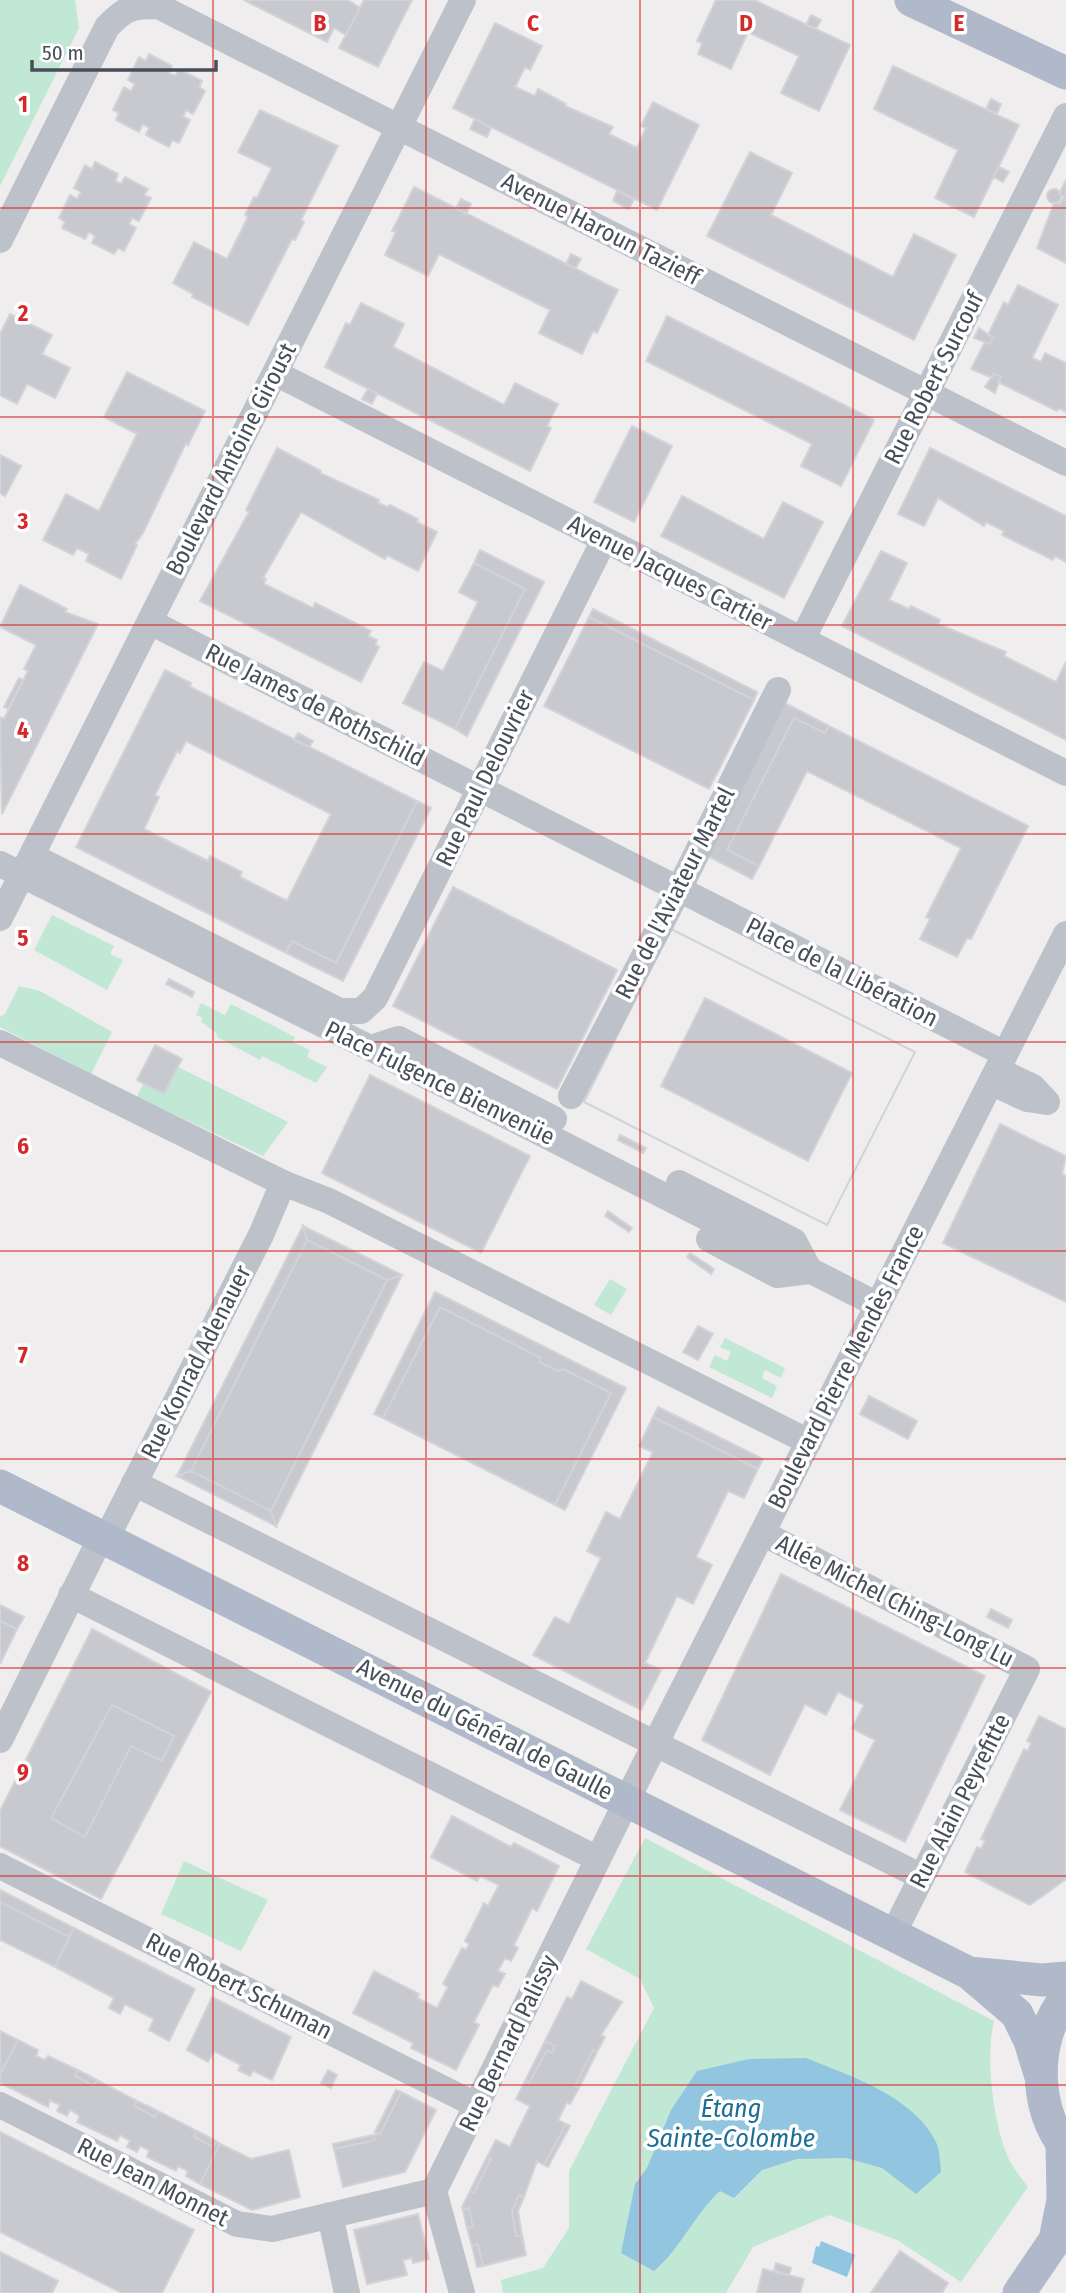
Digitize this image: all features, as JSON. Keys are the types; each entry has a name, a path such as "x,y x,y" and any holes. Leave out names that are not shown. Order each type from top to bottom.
{"main road":[{"path":"911,0 1066,73"},
{"path":"959,0 1066,51"},
{"name":"Avenue du Général de Gaulle","path":"0,1486 969,1973 1023,2022 1041,2077"},
{"name":"Avenue du Général de Gaulle","path":"969,1973 1042,1980 1066,1978"},
{"path":"1019,2293 1060,2236 1064,2146 1047,2111 1041,2077 1045,2040 1066,1998"}],"street":[{"name":"Boulevard Antoine Giroust","path":"0,918 18,865 149,622 463,0"},
{"name":"Avenue Haroun Tazieff","path":"0,240 107,27 119,15 134,6 158,6 1066,463"},
{"name":"Rue Robert Surcouf","path":"802,640 1066,116"},
{"name":"Avenue Jacques Cartier","path":"275,373 1066,773"},
{"name":"Rue Paul Delouvrier","path":"361,1012 375,998 604,540"},
{"name":"Rue James de Rothschild","path":"149,622 679,888"},
{"name":"Rue de l'Aviateur Martel","path":"571,1096 778,690"},
{"name":"Place Fulgence Bienvenüe","path":"18,865 340,1011 361,1012"},
{"name":"Place Fulgence Bienvenüe","path":"18,865 541,1133 558,1161 769,1271 778,1275 810,1271"},
{"name":"Place de la Libération","path":"679,888 998,1069"},
{"name":"Boulevard Pierre Mendès France","path":"627,1800 1066,934"},
{"path":"371,1048 399,1039 794,1241 810,1271 878,1305"},
{"path":"0,1043 283,1183 329,1201 809,1442"},
{"name":"Rue Konrad Adenauer","path":"0,1740 71,1595 135,1483 261,1235 283,1183"},
{"path":"135,1483 922,1877"},
{"name":"Allée Michel Ching-Long Lu","path":"762,1533 1027,1668"},
{"path":"71,1595 598,1859"},
{"name":"Rue Alain Peyrefitte","path":"893,1934 1027,1668"},
{"name":"Rue Bernard Palissy","path":"434,2191 627,1800"},
{"name":"Rue Robert Schuman","path":"0,1866 478,2106"},
{"name":"Rue Jean Monnet","path":"0,2105 237,2224 272,2229 434,2191"},
{"path":"434,2191 462,2293"},
{"path":"330,2215 347,2293"}],"green space":[{"path":"0,0 75,0 79,28 0,186"},
{"path":"52,915 114,946 110,954 123,960 107,990 34,950"},
{"path":"19,986 40,991 112,1032 91,1074 0,1027 0,1017 5,1014"},
{"path":"201,1003 225,1015 231,1004 295,1037 293,1042 310,1050 307,1057 327,1067 316,1083 262,1056 260,1060 217,1037 217,1034 201,1021 203,1018 196,1015"},
{"path":"178,1067 288,1122 263,1156 137,1097 143,1084 164,1094"},
{"path":"610,1279 627,1289 611,1315 594,1305"},
{"path":"725,1338 785,1368 781,1378 765,1370 762,1378 777,1386 772,1398 709,1367 715,1355 727,1361 731,1352 720,1347"},
{"path":"645,1838 994,2021 990,2070 998,2124 1009,2159 1028,2187 961,2282 897,2240 829,2215 753,2247 726,2293 503,2293 501,2280 543,2268 569,2228 569,2171 654,2008 640,1979 586,1949"},
{"path":"184,1861 268,1900 241,1951 161,1914"}],"water":[{"name":"Étang Sainte-Colombe","path":"806,2058 878,2089 911,2111 935,2140 941,2172 916,2194 882,2168 846,2158 797,2159 762,2170 734,2198 720,2191 654,2271 621,2253 635,2184 647,2168 671,2110 697,2071 749,2059"},
{"path":"821,2241 855,2255 847,2277 812,2263 816,2246 819,2247"}],"building":[{"path":"244,0 348,0 360,8 346,35 334,28 327,42"},
{"path":"364,0 412,0 378,67 339,48"},
{"path":"716,0 754,0 850,45 819,111 781,93 799,56 748,32 731,69 698,54 702,43 697,41"},
{"path":"811,15 821,20 816,29 806,25"},
{"path":"495,23 542,46 530,70 525,67 515,87 535,96 538,89 566,104 565,106 613,127 609,134 637,148 646,128 641,126 653,102 699,125 657,210 453,108"},
{"path":"149,54 172,66 169,73 175,76 179,69 202,81 199,87 205,91 193,114 186,110 183,117 190,120 179,143 172,140 169,147 146,135 149,128 143,124 139,132 116,120 119,113 113,110 124,87 131,91 135,84 128,80 139,57 146,61"},
{"path":"893,66 1019,125 974,217 935,198 958,150 874,109"},
{"path":"991,99 1001,104 997,114 986,109"},
{"path":"260,110 338,146 301,220 304,222 295,240 292,239 248,325 192,297 193,294 173,283 194,242 227,259 248,217 245,215 272,168 238,152"},
{"path":"475,119 491,128 487,137 470,129"},
{"path":"750,152 792,173 771,215 893,277 914,234 956,255 914,340 707,236"},
{"path":"95,162 118,174 115,181 121,184 125,177 148,189 144,195 151,198 139,221 132,218 129,224 136,228 124,251 118,248 114,254 92,243 95,236 89,232 85,239 62,228 65,222 59,218 70,195 77,199 81,192 74,188 85,165 92,169"},
{"path":"999,167 1009,172 1003,182 994,177"},
{"path":"1066,180 1066,263 1037,248 1054,203 1060,204 1064,197 1059,194"},
{"path":"414,187 618,290 597,333 593,331 582,354 539,333 550,310 439,254 428,276 385,255 396,232 392,231"},
{"path":"1051,189 1057,189 1061,196 1057,203 1051,203 1047,199 1047,193"},
{"path":"617,191 634,199 629,209 613,201"},
{"path":"461,199 471,204 466,214 456,208"},
{"path":"571,254 581,259 575,269 566,264"},
{"path":"1018,285 1058,305 1032,358 1041,362 1045,353 1066,363 1066,412 1059,408 1057,411 998,382 1001,377 994,373 992,378 971,369 985,342 990,344 993,338 988,335 1004,302 1008,305"},
{"path":"361,303 404,324 393,347 504,405 515,383 558,404 547,426 551,428 530,471 325,367 346,323 350,325"},
{"path":"10,314 52,335 42,354 70,368 55,398 27,384 17,404 0,395 0,334"},
{"path":"667,316 874,420 841,486 801,466 812,444 646,361"},
{"path":"979,328 993,338 990,344 974,338"},
{"path":"127,372 205,411 135,544 137,545 121,579 86,561 89,554 77,548 73,555 43,540 66,494 99,511 137,434 104,417"},
{"path":"994,373 1001,377 995,393 985,387"},
{"path":"368,389 377,394 372,404 362,399"},
{"path":"632,426 672,446 634,522 594,502"},
{"path":"277,448 321,471 320,473 379,500 378,503 388,507 390,505 418,519 417,522 437,532 418,571 387,555 385,559 301,512 263,578 266,579 264,584 313,608 315,603 371,631 368,636 377,640 375,645 379,647 361,682 200,601 249,512 246,510"},
{"path":"930,448 1066,516 1066,562 1055,556 1053,560 1002,535 1004,531 986,522 984,526 938,498 924,526 898,514"},
{"path":"0,455 21,466 5,496 0,493"},
{"path":"682,496 764,539 783,502 823,522 784,598 661,536"},
{"path":"480,550 544,582 467,736 455,729 525,589 474,563"},
{"path":"881,551 907,563 889,600 909,609 911,606 940,620 938,624 1006,652 1004,656 1056,682 1066,662 1066,740 842,626"},
{"path":"474,563 525,589 455,729 403,703 424,662 443,671 478,602 459,592"},
{"path":"20,585 67,609 65,612 98,624 2,814 0,717 4,719 28,671 24,669 36,645 0,627"},
{"path":"593,609 757,692 754,700 589,617"},
{"path":"589,617 754,700 709,789 544,706"},
{"path":"165,670 191,683 190,687 417,801 336,963 292,941 286,953 76,847","holes":["186,741 331,814 287,901 240,877 242,872 210,856 208,861 144,829 159,797 155,795 177,751 180,753"]},
{"path":"19,678 23,680 8,709 4,707"},
{"path":"785,703 829,726 825,733 794,718 727,850 759,866 752,879 708,856"},
{"path":"794,718 825,733 829,726 1028,826 971,939 967,938 957,957 920,939 930,919 926,917 961,848 807,771 759,866 727,850"},
{"path":"298,733 313,741 309,747 294,740"},
{"path":"417,801 431,808 343,981 286,953 292,941 336,963"},
{"path":"453,887 617,970 557,1089 393,1006"},
{"path":"671,929 915,1052 827,1225 584,1102","holes":["705,998 852,1073 808,1161 661,1086"]},
{"path":"671,929 915,1052 827,1225 584,1102"},
{"path":"169,979 194,992 192,997 166,984"},
{"path":"155,1045 182,1059 164,1094 137,1080"},
{"path":"370,1075 530,1156 481,1253 322,1173"},
{"path":"1000,1124 1066,1156 1062,1174 1066,1176 1066,1302 943,1243"},
{"path":"620,1135 646,1148 643,1153 618,1140"},
{"path":"608,1211 632,1228 629,1232 605,1216"},
{"path":"303,1226 307,1240 191,1471 177,1476"},
{"path":"303,1226 402,1275 387,1280 307,1240"},
{"path":"307,1240 387,1280 271,1511 191,1471"},
{"path":"690,1253 714,1269 711,1274 687,1257"},
{"path":"402,1275 276,1526 271,1511 387,1280"},
{"path":"435,1292 626,1388 565,1510 555,1505 611,1393 563,1369 558,1371 539,1362 541,1358 440,1307 383,1418 374,1414"},
{"path":"440,1307 541,1358 539,1362 558,1371 563,1369 611,1393 555,1505 383,1418"},
{"path":"698,1326 713,1334 698,1360 683,1352"},
{"path":"869,1396 917,1421 908,1439 860,1414"},
{"path":"658,1407 763,1459 758,1469 653,1417"},
{"path":"653,1417 758,1469 744,1498 728,1491 696,1557 712,1565 693,1604 677,1596 645,1663 661,1670 641,1710 533,1655 555,1617 569,1624 601,1558 587,1551 606,1512 620,1519 653,1452 639,1446"},
{"path":"191,1471 271,1511 276,1526 177,1476"},
{"path":"781,1574 985,1676 905,1842 840,1810 875,1740 852,1728 864,1705 838,1692 826,1715 805,1704 770,1775 702,1740"},
{"path":"0,1605 24,1617 17,1629 0,1621"},
{"path":"991,1609 1012,1620 1008,1628 987,1617"},
{"path":"0,1621 17,1629 0,1664"},
{"path":"92,1629 211,1692 101,1899 0,1846 0,1811","holes":["112,1705 174,1736 162,1761 131,1746 85,1837 51,1818"]},
{"path":"112,1705 174,1736 162,1761 131,1746 85,1837 51,1818"},
{"path":"1039,1716 1066,1729 1066,1879 1030,1905 965,1872 977,1847 981,1849 985,1841 981,1839 1024,1749 1028,1751 1031,1743 1027,1741"},
{"path":"452,1816 511,1847 514,1843 559,1866 537,1911 532,1908 514,1945 518,1948 511,1961 505,1958 498,1971 505,1974 498,1987 493,1985 474,2022 479,2025 456,2070 411,2048 413,2043 353,2013 374,1971 419,1994 417,1998 437,2008 448,1987 443,1984 462,1948 466,1950 469,1944 465,1941 484,1903 488,1906 499,1885 480,1876 477,1881 431,1857"},
{"path":"0,1890 74,1928 69,1937 0,1902"},
{"path":"0,1902 69,1937 55,1967 0,1940"},
{"path":"74,1928 195,1989 169,2041 149,2030 154,2019 125,2004 120,2014 109,2008 114,1998 55,1967"},
{"path":"581,1981 622,2002 601,2035 605,2037 597,2052 593,2050 575,2086 579,2088 570,2104 567,2102 558,2120 566,2124 544,2165 537,2161 524,2197 519,2195 512,2211 516,2236 522,2235 526,2255 483,2266 478,2244 472,2246 467,2228 473,2227 469,2208 463,2210 462,2207 470,2191 474,2193 491,2159 487,2157 496,2140 510,2147 530,2106 516,2099 525,2081 529,2083 547,2050 552,2053 555,2046 545,2041 567,1997 572,1999"},
{"path":"212,1997 291,2037 272,2080 253,2071 250,2076 238,2070 241,2065 214,2051 208,2062 187,2050"},
{"path":"0,2031 18,2040 2,2071 0,2071"},
{"path":"18,2040 38,2050 36,2056 45,2060 48,2056 78,2070 75,2076 94,2086 97,2080 137,2101 134,2106 155,2117 158,2111 197,2131 194,2137 213,2147 216,2141 220,2144 200,2184 186,2176 188,2171 178,2166 176,2171 147,2157 149,2150 140,2146 137,2152 127,2147 130,2141 120,2135 117,2141 77,2122 80,2116 70,2110 67,2116 57,2111 60,2105 50,2100 48,2107 0,2083 0,2074"},
{"path":"545,2041 555,2046 552,2053 547,2050 529,2083 525,2081"},
{"path":"593,2050 597,2052 579,2088 575,2086"},
{"path":"78,2070 97,2080 94,2086 75,2076"},
{"path":"328,2070 337,2075 331,2088 321,2083"},
{"path":"396,2090 401,2092 380,2134 375,2132"},
{"path":"401,2092 436,2110 405,2172 343,2187 334,2149 375,2140 373,2135 380,2134"},
{"path":"137,2101 158,2111 155,2117 134,2106"},
{"path":"566,2124 570,2126 548,2167 544,2165"},
{"path":"197,2131 216,2141 213,2147 194,2137"},
{"path":"0,2132 194,2230 162,2293 122,2293 0,2232"},
{"path":"373,2135 375,2140 334,2149 333,2144"},
{"path":"220,2144 251,2159 289,2150 300,2197 252,2210 200,2184"},
{"path":"487,2157 491,2159 474,2193 470,2191"},
{"path":"519,2195 524,2197 518,2211 522,2235 516,2236 512,2211"},
{"path":"469,2208 473,2227 467,2228 463,2210"},
{"path":"418,2214 429,2259 413,2263 412,2258 403,2260 407,2275 367,2284 354,2230"},
{"path":"478,2244 483,2266 477,2267 472,2246"},
{"path":"900,2251 948,2283 942,2293 871,2293"},
{"path":"0,2252 58,2281 52,2293 0,2293"},
{"path":"776,2263 791,2268 789,2275 774,2271"},
{"path":"763,2269 804,2279 800,2293 757,2293"}]}
